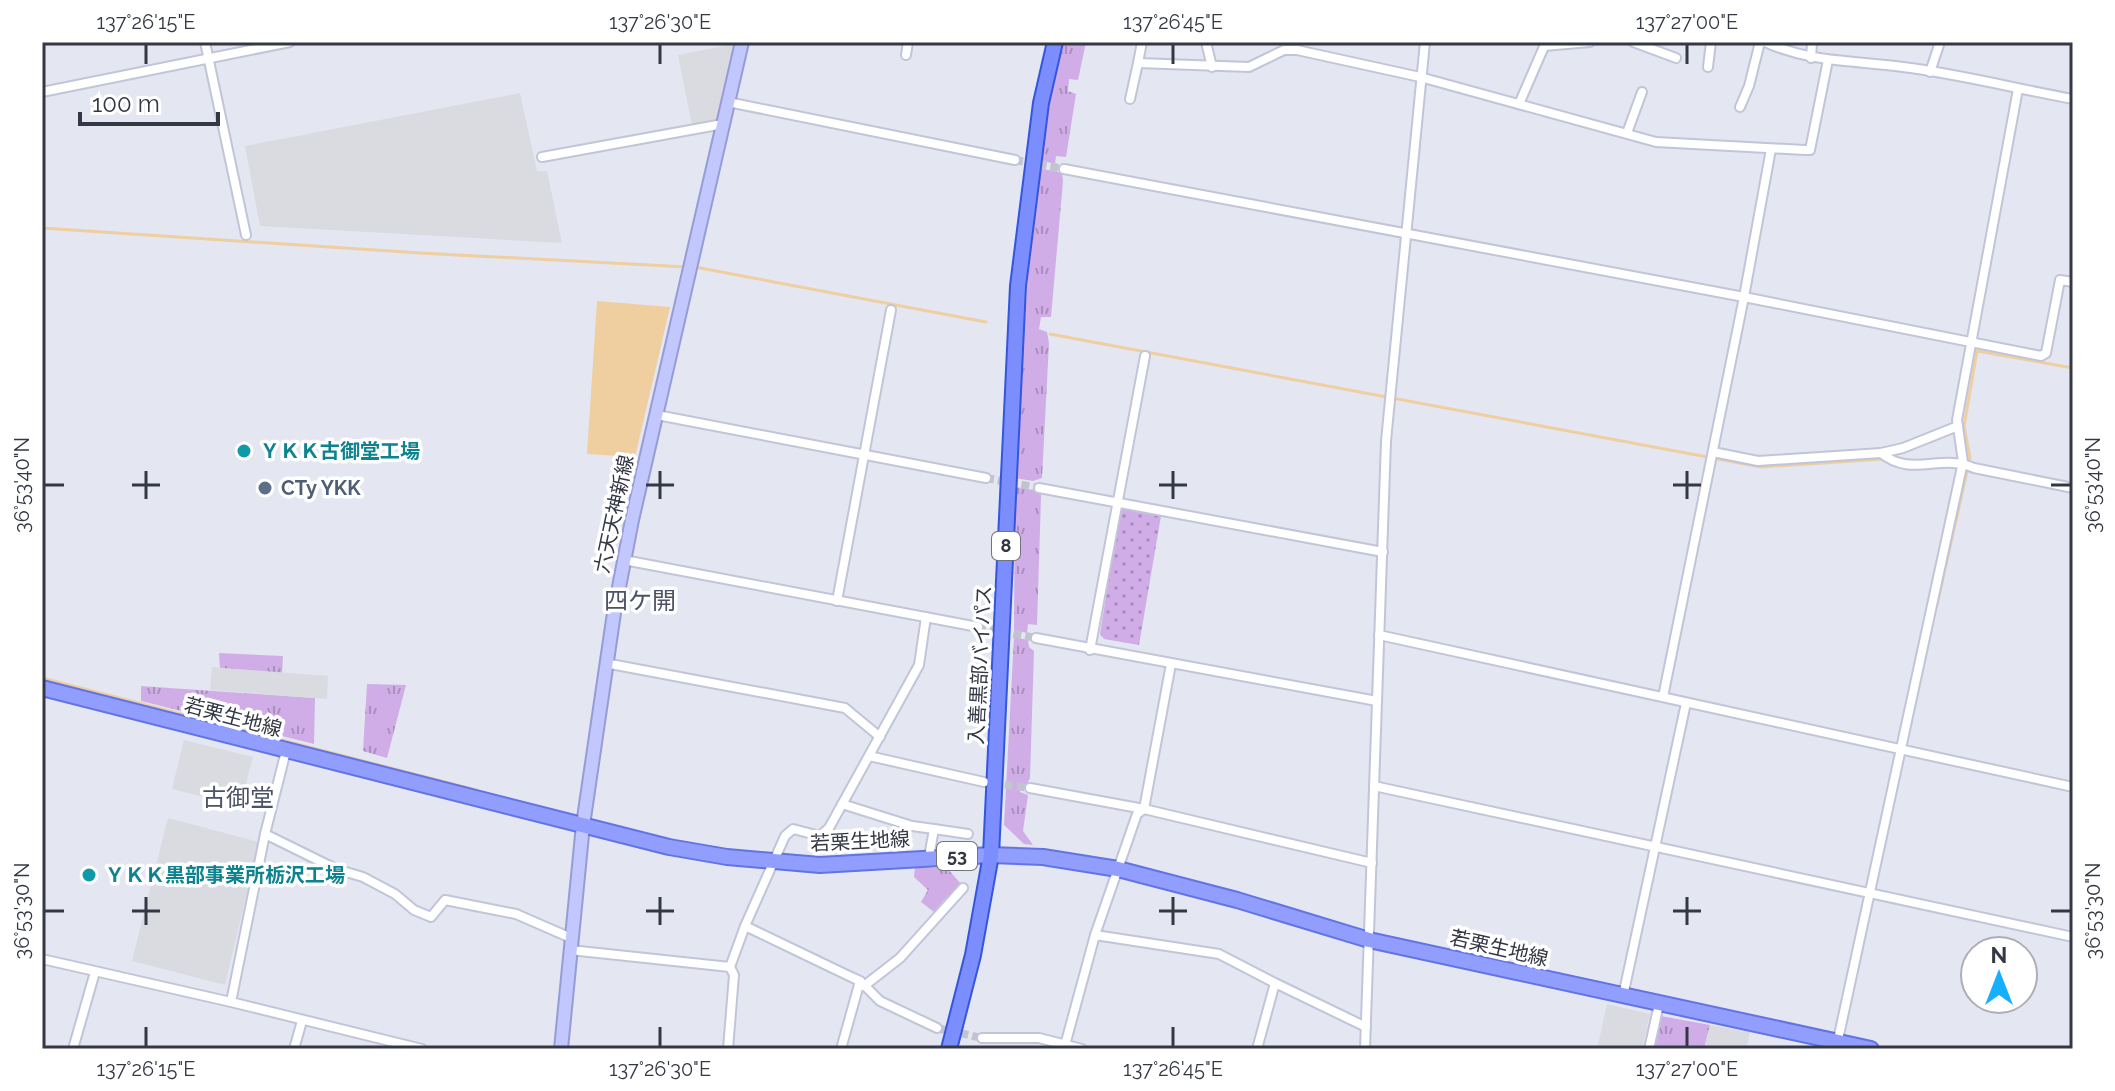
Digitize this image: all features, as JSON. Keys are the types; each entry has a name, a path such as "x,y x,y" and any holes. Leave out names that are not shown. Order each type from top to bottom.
{"highway":[{"name":"入善黒部バイパス","path":"949,1049 973,955 991,855 1018,286 1039,117 1055,42"}],"main road":[{"name":"六天天神新線","path":"561,1049 583,825 605,663 624,560 742,42"},
{"name":"若栗生地線","path":"42,688 669,847 727,857 820,865 991,855 1043,857 1118,869 1237,900 1369,940 1837,1046 1871,1049"}],"street":[{"path":"205,42 246,235"},
{"path":"42,92 290,42"},
{"path":"906,55 908,42"},
{"path":"1130,99 1142,42"},
{"path":"1206,42 1212,67"},
{"path":"1365,1049 1386,441 1425,42"},
{"path":"1519,104 1545,44 1590,42"},
{"path":"1633,42 1676,58"},
{"path":"1708,67 1711,42"},
{"path":"1740,107 1762,42 1791,54 1811,58 1906,67 2073,99"},
{"path":"1811,58 1812,42"},
{"path":"1930,72 1940,42"},
{"path":"1138,63 1249,67 1284,50 1297,50 1420,77 1656,142 1810,150 1828,60"},
{"path":"1837,1046 1963,462 1957,420 2018,89"},
{"path":"1627,133 1642,92"},
{"path":"728,102 1015,160"},
{"path":"542,157 723,124"},
{"path":"1663,697 1771,149"},
{"path":"1064,169 2041,356 2046,353 2060,280 2073,282"},
{"path":"837,601 891,310"},
{"path":"1090,650 1145,356"},
{"path":"657,415 986,478"},
{"path":"1713,452 1758,461 1881,453 1903,448 1958,426"},
{"path":"1881,453 1893,463 1903,465 1963,462 1974,468 2073,488"},
{"path":"1039,488 1383,552"},
{"path":"624,560 978,627"},
{"path":"728,1049 734,975 730,967 773,861 785,836 793,829 820,836 829,828 919,665 926,617"},
{"path":"1379,635 2073,787"},
{"path":"1036,638 1377,701"},
{"path":"605,663 845,708 880,737"},
{"path":"1065,1047 1095,935 1137,814 1144,809 1171,664"},
{"path":"1623,996 1686,703"},
{"path":"231,1002 265,834 286,751"},
{"path":"869,756 984,782"},
{"path":"1374,786 2073,937"},
{"path":"1030,788 1144,809 1372,863"},
{"path":"842,804 912,826 968,834"},
{"path":"929,857 934,829"},
{"path":"265,834 336,869 363,877 395,894 414,910 431,917 445,900 516,914 570,944 730,967"},
{"path":"841,1049 862,984 900,958 963,888"},
{"path":"745,926 862,984 880,1001 937,1028"},
{"path":"1095,935 1219,954 1366,1027"},
{"path":"42,959 422,1049"},
{"path":"73,1049 95,972"},
{"path":"1257,1049 1275,983"},
{"path":"1649,1049 1659,1004"},
{"path":"294,1049 302,1021"},
{"path":"982,1038 1023,1037 1082,1049"}],"green space":[{"path":"1064,42 1086,42 1078,80 1069,79 1068,91 1076,94 1066,157 1056,156 1055,164 1039,160"},
{"path":"1039,168 1062,173 1063,181 1051,317 1041,317 1039,329 1047,332 1049,343 1042,478 1033,481 1015,478 1030,241"},
{"path":"1015,487 1041,491 1037,625 1028,624 1027,633 1014,630"},
{"path":"1120,508 1161,516 1139,645 1104,639 1100,634"},
{"path":"1014,637 1028,640 1029,647 1034,651 1030,778 1027,784 1021,784 1020,792 1028,795 1023,831 1033,845 1024,844 1004,825"},
{"path":"219,653 283,656 282,673 220,669"},
{"path":"367,684 406,685 387,758 363,751"},
{"path":"141,686 315,698 314,744 141,701"},
{"path":"915,867 947,868 962,885 934,912 921,902 928,890 914,877"},
{"path":"1661,1016 1710,1025 1704,1049 1654,1049"}],"shaded area":[{"path":"738,43 718,121 692,125 678,55"},
{"path":"520,93 537,171 547,171 562,243 260,226 245,146"},
{"path":"597,301 670,307 635,457 587,454"},
{"path":"212,667 328,676 327,699 210,690"},
{"path":"184,740 253,757 240,806 172,789"},
{"path":"168,818 259,842 225,985 132,961"},
{"path":"1607,1004 1650,1014 1642,1049 1598,1045"},
{"path":"1710,1025 1750,1032 1746,1049 1704,1049"}],"waterway":[{"path":"42,228 687,267"},
{"path":"695,267 986,322"},
{"path":"1050,334 1761,467 1883,459"},
{"path":"1937,605 1970,458 1964,426 1977,351 2073,368"},
{"path":"1890,457 1905,451"},
{"path":"42,678 476,790"}],"tunnel":[{"path":"1015,160 1064,169"},
{"path":"986,478 1039,488"},
{"path":"978,627 1036,638"},
{"path":"993,783 1030,788"},
{"path":"937,1028 982,1038"}],"place":[{"name":"ＹＫＫ古御堂工場","path":"244,451"},
{"name":"CTy YKK","path":"265,488"},
{"name":"ＹＫＫ黒部事業所栃沢工場","path":"89,875"}],"district":[{"name":"四ケ開","path":"640,601"},
{"name":"古御堂","path":"238,798"}]}
